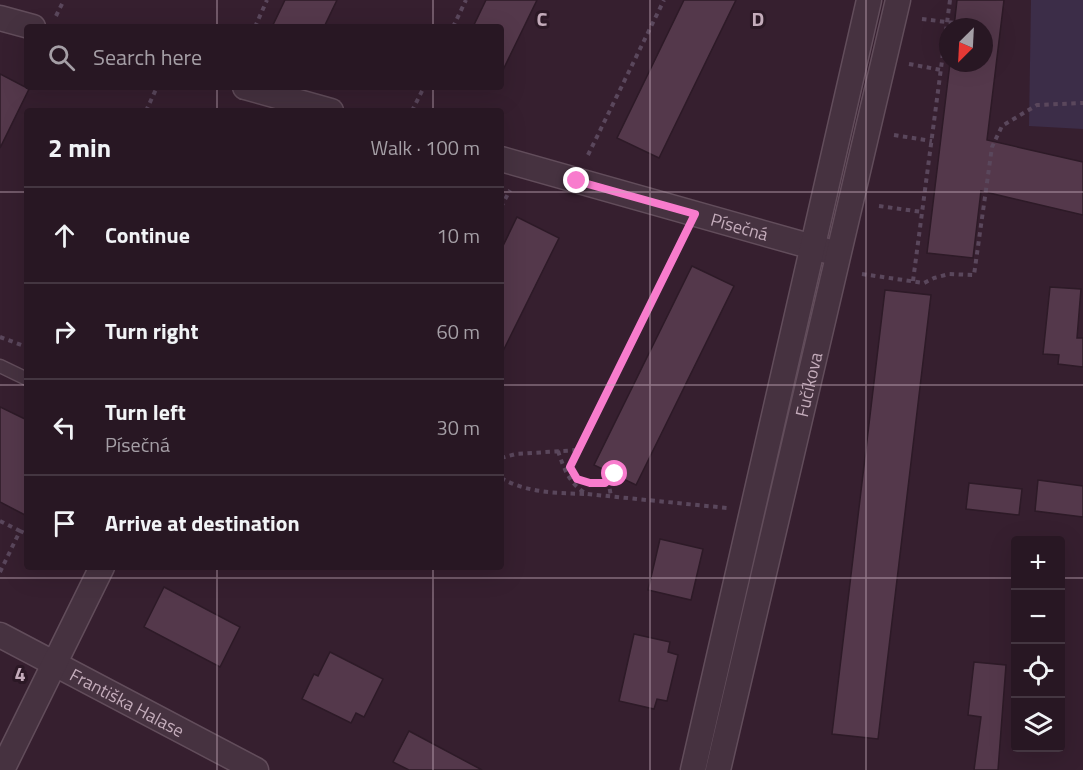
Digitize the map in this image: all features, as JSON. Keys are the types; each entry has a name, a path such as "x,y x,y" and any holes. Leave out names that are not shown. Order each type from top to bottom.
{"street":[{"name":"Fučíkova","path":"693,770 869,0"},
{"name":"Fučíkova","path":"718,770 896,7"},
{"path":"0,18 24,25"},
{"path":"256,90 320,108"},
{"name":"Písečná","path":"504,160 813,247 836,262"},
{"path":"2,770 101,570"},
{"name":"Františka Halase","path":"0,635 256,770"}],"lane":[{"path":"0,366 24,378"}],"path":[{"path":"256,24 267,0"},
{"path":"454,24 466,0"},
{"path":"577,181 664,0"},
{"path":"948,18 950,0"},
{"path":"896,7 939,20"},
{"path":"913,281 941,72"},
{"path":"147,108 156,90"},
{"path":"414,108 422,90"},
{"path":"836,262 924,283 949,274 974,275 992,147 1002,126 1037,105 1083,103"},
{"path":"867,132 932,141"},
{"path":"850,201 922,212"},
{"path":"615,474 605,483 598,483 577,479 570,467 695,214"},
{"path":"0,337 24,346"},
{"path":"504,457 516,454 578,450"},
{"path":"558,451 568,478 577,489 586,494"},
{"path":"504,479 523,488 538,491 752,510"},
{"path":"608,480 611,496"},
{"path":"0,521 24,533"},
{"path":"0,572 20,531"}],"shaded area":[{"path":"1031,0 1083,0 1083,129 1029,126"}],"building":[{"path":"285,0 337,0 325,24 273,24"},
{"path":"486,0 537,0 504,68 504,24 474,24"},
{"path":"684,0 736,0 659,158 617,138"},
{"path":"957,0 1004,0 987,140 1083,162 1083,215 981,191 973,258 927,253 949,72 993,72 993,18 955,18"},
{"path":"0,74 24,86 24,90 29,90 0,148"},
{"path":"517,217 559,238 504,349 504,244"},
{"path":"692,266 734,286 636,485 594,465"},
{"path":"1050,287 1081,289 1077,338 1083,338 1083,367 1058,364 1059,355 1043,354"},
{"path":"885,290 931,295 878,739 832,734"},
{"path":"0,407 24,419 24,514 0,502"},
{"path":"1038,480 1083,486 1083,517 1035,511"},
{"path":"969,483 1022,489 1019,515 966,509"},
{"path":"660,539 703,549 691,600 648,590"},
{"path":"164,587 240,627 220,667 144,627"},
{"path":"634,634 670,642 668,652 678,655 667,701 657,699 654,709 619,701"},
{"path":"330,652 383,679 364,717 356,713 351,723 302,699 314,674 318,676"},
{"path":"974,662 1006,665 998,770 974,770 981,717 968,715"},
{"path":"409,731 482,770 409,770 393,762"}],"route":[{"path":"577,181 695,214 570,467 577,479 590,483 605,483 615,474"}]}
